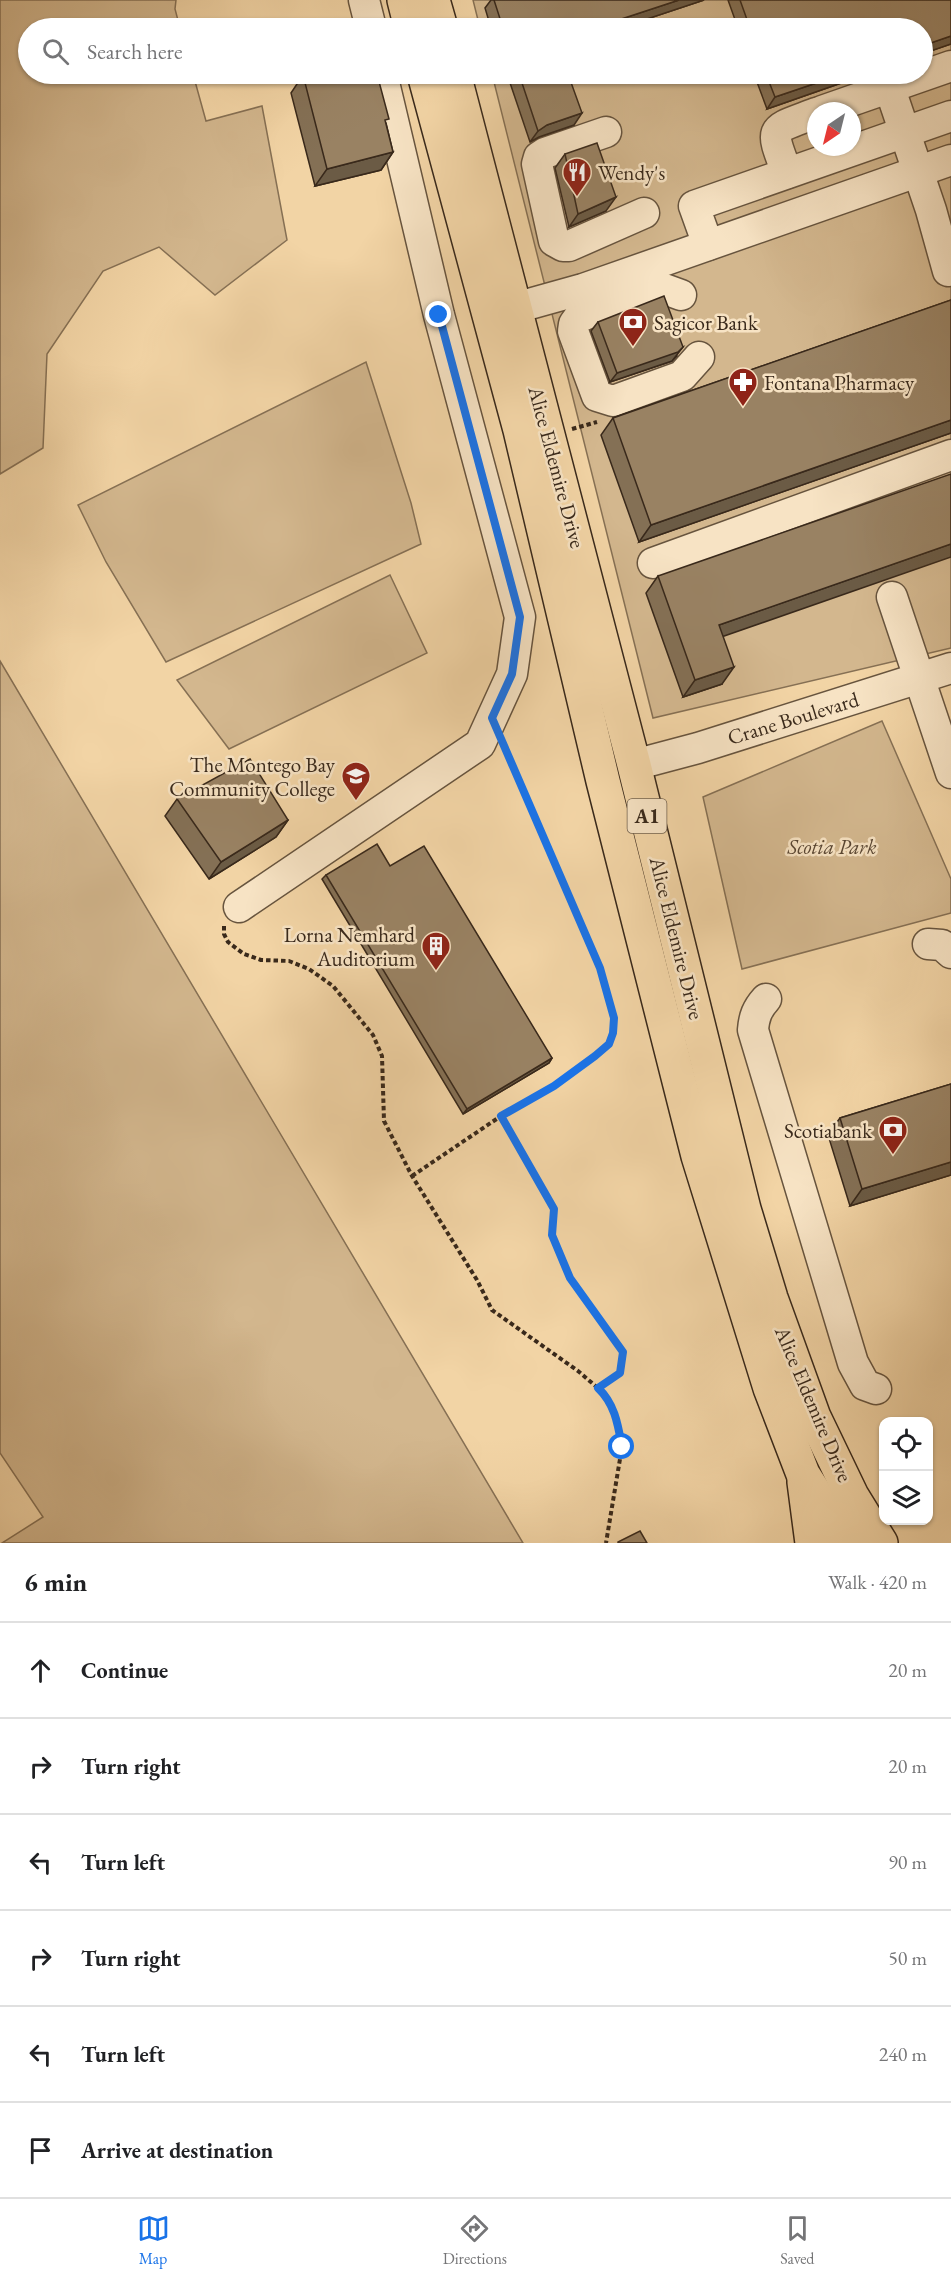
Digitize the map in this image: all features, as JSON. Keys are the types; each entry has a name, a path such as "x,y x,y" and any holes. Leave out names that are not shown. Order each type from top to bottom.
{"main road":[{"path":"404,0 408,18"},
{"path":"433,0 438,18"},
{"name":"Alice Eldemire Drive","path":"427,84 520,430 603,781 698,1156 770,1388 803,1474 847,1543"},
{"name":"Alice Eldemire Drive","path":"457,84 634,765 744,1209 771,1298 814,1417 852,1496 881,1543"},
{"path":"803,1474 812,1543"}],"lane":[{"path":"364,0 368,18"},
{"path":"933,72 951,66"},
{"path":"239,907 480,744 512,674 520,617 439,315 384,84"},
{"path":"846,102 895,84"},
{"path":"889,86 931,210 948,271"},
{"path":"787,173 775,141 776,133 781,126 807,116"},
{"path":"708,245 694,206 951,116"},
{"path":"606,132 545,153 538,160 554,240 563,246 569,246 644,213"},
{"path":"515,308 583,289 951,160"},
{"path":"681,295 658,287 651,288 579,317 574,324 573,331 597,396 613,401 681,376 699,357"},
{"path":"653,563 951,455"},
{"path":"892,597 951,772"},
{"name":"Crane Boulevard","path":"634,765 710,744 951,668"},
{"path":"766,999 758,1008 753,1030 853,1363 865,1385 876,1389"}],"path":[{"path":"548,435 596,423 604,417 613,401"},
{"path":"412,1176 501,1116 554,1086 609,1044 613,1033 614,1018 600,968 492,718"},
{"path":"239,907 228,913 225,919 224,934 228,942 252,958 289,961 319,975 333,986 373,1035 382,1056 384,1121 412,1176 477,1280 492,1310 578,1371 606,1395 615,1413 622,1447 606,1543"},
{"path":"501,1116 554,1209 552,1235 570,1278 623,1352 620,1373 598,1388"}],"green space":[{"path":"0,0 176,0 177,18 18,18 18,84 196,84 206,121 262,106 287,240 215,295 159,247 103,271 47,354 43,448 0,474"},
{"path":"473,0 951,0 951,648 653,718 494,84 933,84 933,18 478,18"},
{"path":"366,362 411,503 421,544 166,662 106,562 78,505"},
{"path":"390,575 427,653 229,749 177,680"},
{"path":"0,661 523,1543 2,1543 43,1517 0,1453"},
{"name":"Scotia Park","path":"882,721 951,879 951,913 742,969 703,797"}],"building":[{"path":"494,0 679,0 624,18 500,18"},
{"path":"740,0 951,0 951,36 933,42 933,18 746,18"},
{"path":"305,84 380,84 389,119 385,120 393,152 327,169"},
{"path":"522,84 572,84 582,113 547,125 538,131"},
{"path":"770,84 813,84 775,97"},
{"path":"597,143 616,197 578,214 565,154"},
{"name":"Sagicor Bank","path":"664,296 683,347 678,352 617,373 598,322"},
{"name":"Fontana Pharmacy","path":"951,300 951,420 651,525 613,418"},
{"path":"951,474 951,544 719,625 734,667 695,680 658,576"},
{"path":"250,759 288,820 221,862 177,799"},
{"name":"Lorna Nemhard Auditorium","path":"377,844 390,866 424,846 552,1058 467,1109 326,875"},
{"name":"Scotiabank","path":"951,1084 951,1162 862,1189 840,1118"},
{"path":"640,1531 647,1543 618,1543 618,1542"}],"place":[{"name":"Wendy's","path":"577,198"},
{"name":"Sagicor Bank","path":"633,348"},
{"name":"Fontana Pharmacy","path":"743,408"},
{"name":"The Montego Bay Community College","path":"356,802"},
{"name":"Lorna Nemhard Auditorium","path":"436,972"},
{"name":"Scotiabank","path":"893,1156"}],"route":[{"path":"439,315 520,617 512,674 492,718 600,968 614,1018 613,1033 609,1044 554,1086 501,1116 554,1209 552,1235 570,1278 623,1352 620,1373 598,1388 606,1395 615,1413 622,1447"}]}
